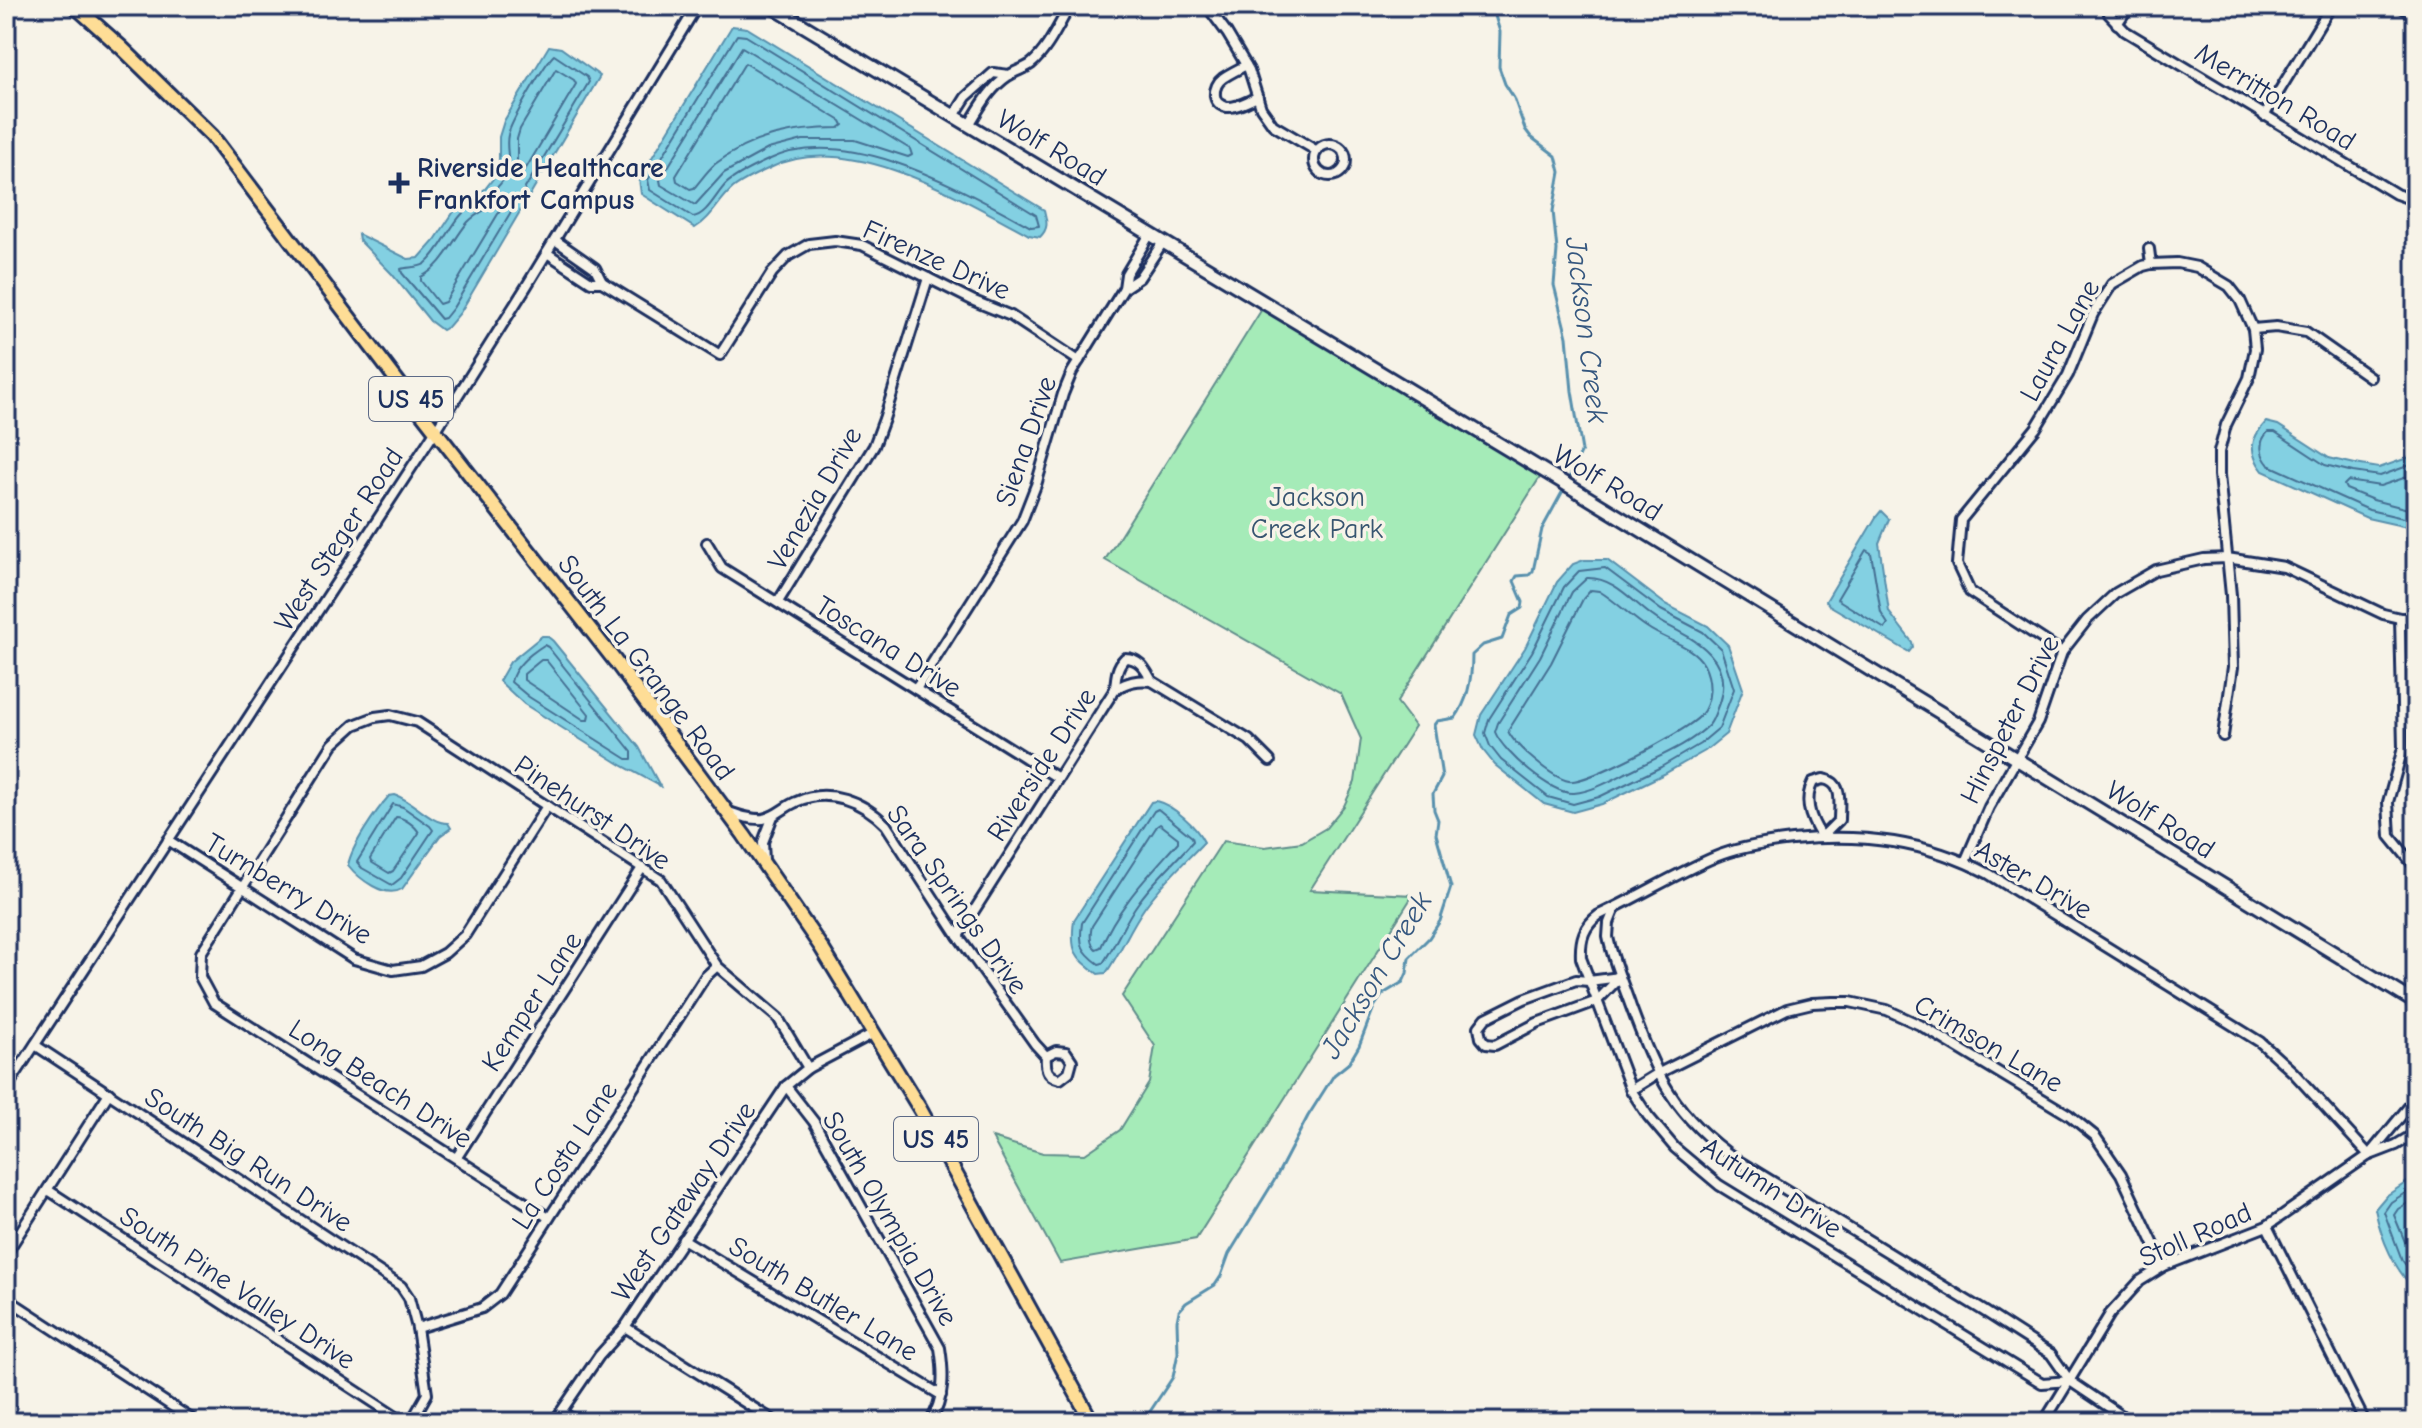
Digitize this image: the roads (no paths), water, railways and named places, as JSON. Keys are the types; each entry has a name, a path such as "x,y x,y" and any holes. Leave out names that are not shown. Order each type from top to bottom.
{"main road":[{"name":"South La Grange Road","path":"75,6 212,136 615,661 726,811 821,947 920,1109 1092,1422"},
{"name":"Wolf Road","path":"771,6 1578,491 2416,1003"}],"street":[{"name":"West Steger Road","path":"6,1089 436,430 697,6"},
{"path":"969,125 986,97 1009,75 1031,64 1070,6"},
{"path":"1207,6 1246,65 1261,108 1273,125 1317,151"},
{"path":"2108,6 2109,14 2117,24 2129,6"},
{"path":"2264,116 2331,6"},
{"path":"2400,6 2416,16"},
{"name":"Merritton Road","path":"2117,24 2264,116 2396,194 2416,201"},
{"path":"1246,65 1221,79 1215,87 1214,96 1217,103 1224,107 1258,97"},
{"path":"954,116 966,97 993,73 1009,75"},
{"name":"Siena Drive","path":"916,689 1022,521 1063,394 1079,361 1124,288 1126,274 1150,234"},
{"name":"Firenze Drive","path":"555,240 595,268 602,282 720,355 772,273 788,256 809,244 835,241 862,245 1011,316 1079,361"},
{"name":"Siena Drive","path":"1124,288 1139,278 1163,242"},
{"path":"2149,249 2151,264"},
{"name":"Firenze Drive","path":"547,253 591,282 602,282"},
{"name":"Laura Lane","path":"2062,652 1970,592 1957,564 1961,520 2036,428 2068,375 2093,314 2112,284 2151,264 2177,263 2197,267 2229,286 2240,300 2253,329 2255,349 2245,389 2226,425 2219,452 2231,595 2233,667 2223,736"},
{"name":"Venezia Drive","path":"778,602 874,446 928,278"},
{"path":"2253,329 2276,327 2306,332 2370,377"},
{"name":"Toscana Drive","path":"707,543 722,568 1058,778"},
{"name":"Hinspeter Drive","path":"1965,862 1989,807 2038,722 2062,652 2087,620 2116,593 2156,570 2204,559 2227,558 2284,567 2383,614 2416,618"},
{"path":"2400,618 2403,748 2388,802 2390,836 2416,868"},
{"path":"1115,689 1120,663 1125,658 1133,658 1141,663 1152,681 1249,740 1270,761"},
{"name":"Riverside Drive","path":"958,936 1115,689 1140,680 1152,681"},
{"name":"Pinehurst Drive","path":"241,888 333,744 354,725 375,717 390,715 417,722 661,880 717,966 778,1018 808,1068"},
{"path":"1823,779 1833,782 1839,790 1839,820 1822,837 1811,819 1809,791 1813,782 1823,779"},
{"name":"Sara Springs Drive","path":"773,816 796,801 817,796 837,796 875,813 886,825 958,936 1046,1056"},
{"name":"Turnberry Drive","path":"168,840 354,959 393,970 421,966 445,953 465,935 547,806"},
{"path":"726,811 749,818 773,816"},
{"path":"765,866 763,842 773,816"},
{"name":"Aster Drive","path":"1616,907 1716,857 1767,843 1822,837 1875,838 1965,862 2260,1042 2293,1072 2369,1155"},
{"name":"Kemper Lane","path":"457,1157 642,868"},
{"name":"Long Beach Drive","path":"241,888 201,953 200,977 214,1003 549,1218"},
{"name":"Autumn Drive","path":"1616,907 1609,923 1608,937 1620,977 1657,1074 1680,1109 1701,1131 1721,1149 2051,1354 2070,1381 2131,1422"},
{"name":"Autumn Drive","path":"1616,907 1594,919 1583,933 1581,958 1631,1090 1675,1148 1719,1185 2042,1383 2070,1381"},
{"name":"La Costa Lane","path":"417,1328 482,1308 500,1294 705,977 717,966"},
{"path":"1620,977 1597,1001 1537,1023 1495,1045 1486,1044 1481,1038 1479,1027 1486,1018 1524,999 1576,980 1620,977"},
{"name":"Crimson Lane","path":"1631,1090 1767,1017 1799,1006 1850,1002 1895,1013 2069,1115 2095,1136 2121,1174 2164,1266"},
{"name":"West Gateway Drive","path":"554,1422 599,1356 625,1327 786,1086 808,1068 874,1033"},
{"name":"South Big Run Drive","path":"35,1045 401,1286 409,1298 417,1328 427,1394 411,1422"},
{"name":"South Olympia Drive","path":"786,1086 814,1122 940,1348 944,1375 941,1395 930,1422"},
{"path":"6,1254 109,1093"},
{"name":"Stoll Road","path":"2369,1155 2416,1098"},
{"name":"Stoll Road","path":"2044,1422 2110,1314 2140,1281 2164,1266 2267,1226 2369,1155 2416,1133"},
{"name":"South Pine Valley Drive","path":"48,1190 404,1422"},
{"path":"2267,1226 2365,1422"},
{"name":"South Butler Lane","path":"683,1239 941,1395"},
{"path":"6,1298 196,1422"},
{"path":"625,1327 776,1422"},
{"path":"561,1412 578,1422"}],"water":[{"path":"732,26 747,28 1044,210 1045,231 1040,237 1029,235 903,173 833,157 800,158 751,177 733,188 695,228 641,194 639,179"},
{"path":"549,46 561,48 600,76 460,313 442,330 430,321 392,274 359,240 358,234 408,259 419,258 457,207 485,189 499,171 499,137 504,121"},
{"path":"2266,422 2278,425 2329,458 2355,464 2379,468 2416,455 2416,529 2367,518 2263,471 2255,458 2253,446"},
{"path":"1881,511 1889,519 1879,543 1889,612 1912,642 1909,652 1826,601"},
{"path":"1584,560 1607,560 1665,604 1708,626 1728,645 1743,689 1726,734 1705,751 1602,804 1573,812 1544,804 1495,765 1476,735 1481,715 1525,648 1557,582 1573,564"},
{"path":"542,636 553,641 639,747 660,786 524,704 499,681 510,662"},
{"path":"395,795 434,819 448,823 451,828 440,836 402,889 388,891 365,881 348,865 371,819 389,796"},
{"path":"1156,801 1183,817 1204,842 1152,898 1106,973 1098,974 1076,952 1074,920 1151,802"},
{"path":"2416,1176 2416,1290 2401,1273 2390,1253 2375,1209 2386,1196"}],"waterway":[{"name":"Jackson Creek","path":"1492,6 1500,32 1499,67 1505,84 1514,98 1525,129 1556,156 1560,172 1553,211 1557,250 1554,285 1567,337 1582,451 1568,480"},
{"name":"Jackson Creek","path":"1143,1422 1173,1377 1178,1353 1179,1311 1215,1285 1229,1254 1274,1181 1308,1116 1334,1075 1349,1063 1359,1046 1374,1007 1383,994 1403,982 1409,958 1429,938 1440,921 1451,887 1436,834 1438,820 1433,794 1442,777 1434,725 1437,721 1455,718 1468,688 1472,655 1483,645 1502,639 1511,615 1522,608 1523,602 1514,581 1517,576 1529,575 1533,571 1542,529 1565,487"}],"place":[{"name":"Riverside Healthcare Frankfort Campus","path":"399,183"}],"park label":[{"name":"Jackson Creek Park","path":"1317,512"}]}
